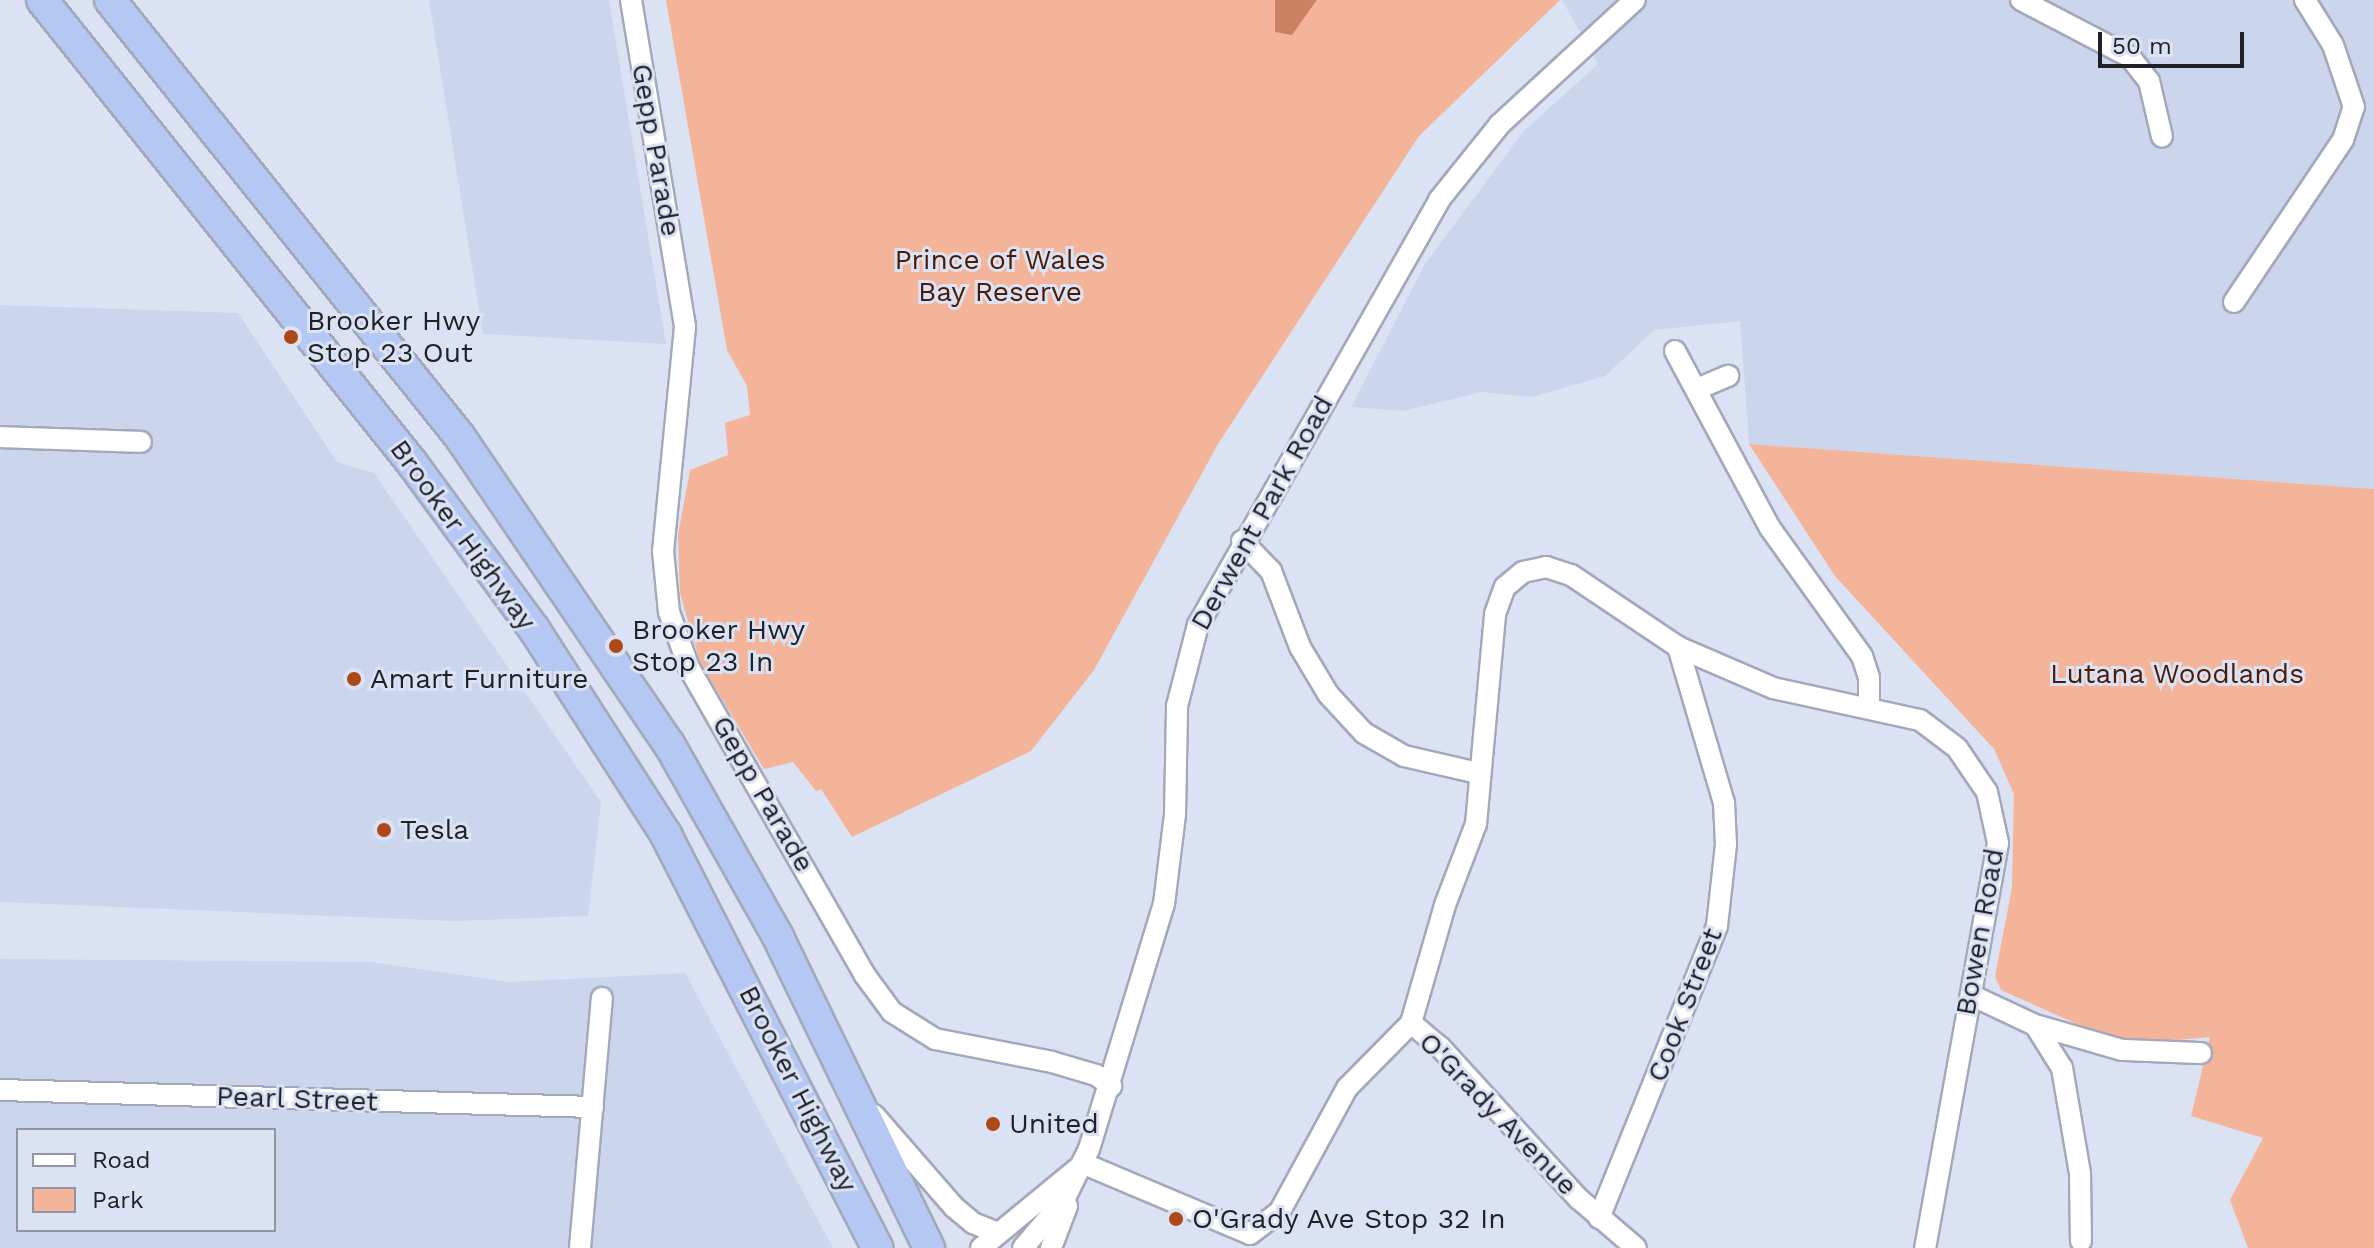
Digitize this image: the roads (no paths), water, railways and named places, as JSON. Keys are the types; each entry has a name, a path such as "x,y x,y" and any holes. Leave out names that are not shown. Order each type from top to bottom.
{"highway":[{"name":"Brooker Highway","path":"42,0 412,463 534,629 666,835 873,1244"},
{"name":"Brooker Highway","path":"110,0 460,437 558,575 669,744 778,937 929,1248"}],"street":[{"name":"Gepp Parade","path":"631,0 685,327 663,551 669,612 689,668 864,974 892,1012 935,1039 1052,1062 1096,1075 1111,1086"},
{"name":"Derwent Park Road","path":"1023,1248 1079,1171 1111,1086 1164,904 1175,814 1177,706 1185,665 1198,625 1242,541 1439,200 1500,124 1635,0"},
{"path":"2021,0 2130,57 2149,81 2162,137"},
{"path":"2234,302 2343,140 2354,107 2333,45 2305,0"},
{"path":"1675,351 1770,528 1862,656 1869,677 1869,705"},
{"path":"1697,389 1728,376"},
{"path":"0,437 141,442"},
{"path":"1242,541 1271,571 1300,647 1328,694 1364,733 1404,756 1478,773"},
{"name":"Bowen Road","path":"1411,1023 1445,905 1476,824 1478,773 1495,614 1505,587 1523,572 1546,567 1571,575 1678,647 1773,688 1869,705 1920,720 1957,748 1993,808 1995,869 1925,1248"},
{"name":"Cook Street","path":"1599,1218 1717,926 1726,845 1724,803 1678,647"},
{"path":"1973,996 2035,1025 2122,1050 2201,1053"},
{"path":"580,1248 602,998"},
{"name":"O'Grady Avenue","path":"1079,1171 1251,1241 1280,1211 1347,1088 1411,1023 1440,1047 1599,1218 1636,1248"},
{"path":"2035,1025 2062,1068 2080,1173 2081,1241"},
{"path":"851,1088 954,1207 998,1233"},
{"name":"Pearl Street","path":"0,1090 593,1107"},
{"path":"981,1248 1079,1171"},
{"path":"1051,1248 1079,1171"}],"place":[{"name":"Brooker Hwy Stop 23 Out","path":"291,337"},
{"name":"Brooker Hwy Stop 23 In","path":"616,646"},
{"name":"Amart Furniture","path":"354,679"},
{"name":"Tesla","path":"384,830"},
{"name":"United","path":"993,1124"},
{"name":"O'Grady Ave Stop 32 In","path":"1176,1219"}],"park label":[{"name":"Prince of Wales Bay Reserve","path":"1000,276"},
{"name":"Lutana Woodlands","path":"2177,674"}]}
